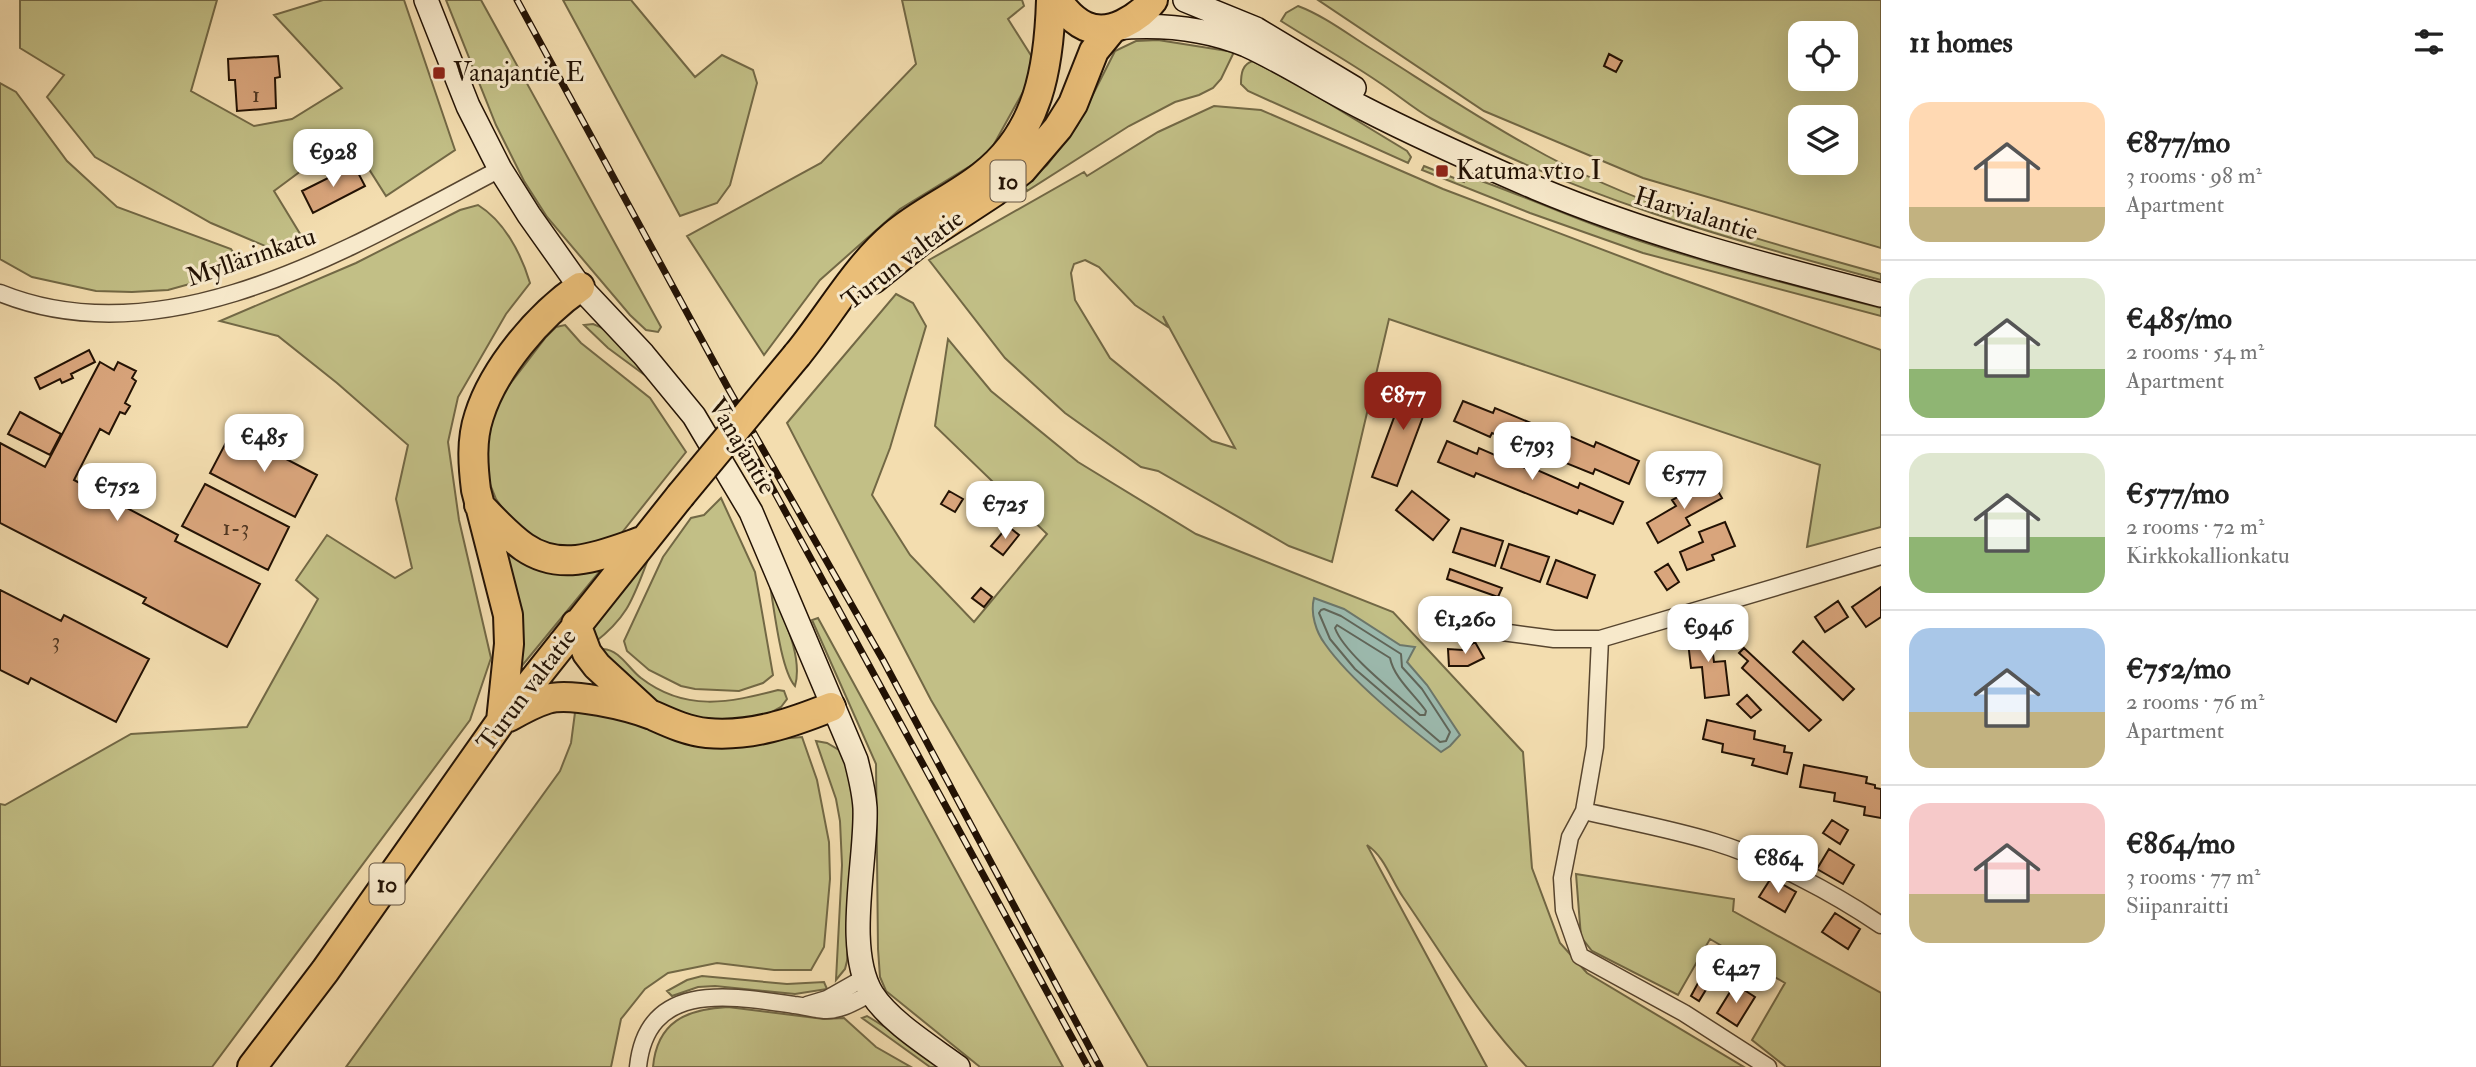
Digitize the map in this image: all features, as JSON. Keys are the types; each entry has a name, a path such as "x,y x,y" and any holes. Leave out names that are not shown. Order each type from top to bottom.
{"highway":[{"name":"Turun valtatie","path":"252,1067 325,971 501,721 576,624 820,327 858,275 893,236 982,176 1015,142 1036,101 1044,77 1050,39 1051,0"},
{"path":"1057,0 1085,27 1094,31 1114,28"},
{"name":"10","path":"1114,28 1135,18 1153,0"},
{"name":"Turun valtatie","path":"820,327 887,266 1022,170 1058,128 1073,104 1094,51 1114,28"},
{"path":"501,721 509,644 508,615 479,505 474,471 478,417 496,379 526,338 556,303 580,287"},
{"path":"479,505 523,546 542,557 578,561 645,540"},
{"path":"576,624 587,653 597,666 649,714"},
{"path":"501,721 534,704 559,696 587,698 649,714 686,729 722,734 774,727 831,707"}],"street":[{"name":"Vanajantie","path":"426,0 468,106 500,169 580,287 643,354 694,416 751,512 831,707 856,760 862,784 865,809 859,923 868,986"},
{"name":"Harvialantie","path":"1185,0 1278,41 1461,154"},
{"name":"Harvialantie","path":"1114,28 1154,26 1180,29 1202,32 1244,45 1361,107 1537,188 1623,221 1738,258 1881,295"},
{"name":"Myllärinkatu","path":"0,293 29,303 97,312 149,312 201,303 308,266 500,169"},
{"path":"1489,626 1494,631 1553,639 1600,639 1881,556"},
{"path":"1600,639 1595,747 1584,811 1570,837 1562,878 1564,910 1580,956 1684,1013 1768,1067"},
{"path":"1584,811 1715,842 1737,850 1782,869 1881,925"},
{"path":"638,1067 641,1050 657,1020 671,1008 689,1001 713,996 802,1006 868,986 883,1008 958,1067"}],"shaded area":[{"path":"20,0 217,0 191,91 254,126 292,119 342,88 274,15 323,0 404,0 455,150 386,196 348,136 274,191 305,242 284,254 211,223 95,157 47,97 64,75 20,48"},
{"path":"446,0 481,0 661,327 658,332 646,330 630,315 547,217 524,181 496,125"},
{"path":"563,0 631,0 695,77 722,55 753,70 757,83 730,185 717,203 680,216"},
{"path":"902,0 1022,0 1024,6 1008,19 1032,57 1029,81 988,155 900,209 820,280 764,355 687,236 821,163 916,64"},
{"path":"1318,0 1881,0 1881,248 1643,178 1484,111"},
{"path":"1298,6 1333,24 1529,146 1613,188 1701,221 1881,274 1881,280 1652,213 1540,171 1486,146 1425,115 1368,75 1281,21 1286,13"},
{"path":"1158,40 1234,52 1221,79 1213,88 1175,102 1129,126 1027,191 1024,185 1047,165 1077,126 1115,51 1136,41"},
{"path":"1253,61 1300,86 1407,151 1411,157 1408,163 1248,91 1241,84 1242,73 1246,64"},
{"path":"0,83 16,92 67,161 117,207 231,249 244,269 168,290 96,291 32,277 0,259"},
{"path":"1214,106 1261,110 1443,189 1664,273 1881,350 1881,527 1807,547 1820,465 1389,319 1332,562 1289,546 1158,471 1141,467 1065,413 1005,358 929,260 1084,172 1087,176 1158,132","holes":["1085,260 1099,267 1135,305 1168,327 1163,316 1235,448 1212,441 1110,358 1075,300 1071,273 1074,264"]},
{"path":"1424,166 1464,182 1467,176 1659,247 1881,308 1881,316 1643,253 1530,213 1422,170"},
{"path":"478,205 504,229 522,260 530,283 506,314 458,397 448,442 459,520 491,658 470,720 212,1067 0,1067 0,804 5,805 131,734 247,727 318,599 296,580 327,535 395,578 412,568 396,499 408,445 278,336 220,321 356,263 460,210"},
{"path":"896,294 913,303 926,326 890,448 872,495 910,555 974,622 1047,534 935,426 948,339 991,391 1078,462 1196,534 1393,612 1523,752 1532,868 1560,943 1587,973 1744,1067 1527,1067 1477,1007 1403,897 1383,862 1367,845 1487,1067 1148,1067 931,700 787,423"},
{"path":"593,324 617,338 646,376 608,348 584,325"},
{"path":"565,325 581,343 650,398 686,452 620,535 597,545 550,545 514,525 496,499 485,460 487,437 497,401 546,337 556,327"},
{"path":"721,498 755,572 773,675 763,683 739,691 681,686 649,670 627,651 624,641 663,557 691,518 704,515"},
{"path":"496,533 600,571 516,673"},
{"path":"649,557 623,615 594,643 593,630 599,619"},
{"path":"769,580 794,647 797,674 795,686 785,666"},
{"path":"818,618 1063,1067 980,1067 886,991 880,977 878,949 876,764 812,620"},
{"path":"603,649 624,660 641,678 674,696 708,702 778,690 784,691 787,699 781,707 759,719 714,724 664,711 597,652"},
{"path":"576,705 616,713 701,746 802,737 817,780 829,842 830,879 824,947 811,970 774,970 717,963 668,973 645,989 621,1019 611,1067 346,1067 560,771 571,743"},
{"path":"816,741 827,743 844,753 855,788 847,961 845,969 836,980 842,865 840,821 836,799"},
{"path":"1576,874 1734,899 1733,911 1881,993 1881,1067 1786,1067 1752,1040 1785,983 1710,939 1678,995 1592,951 1581,937"},
{"path":"702,976 787,984 824,982 827,989 795,994 715,986 698,987 672,996 667,991 687,980"},
{"path":"728,1007 824,1019 844,1018 876,1047 911,1067 653,1067 660,1039 676,1021 699,1011"},
{"path":"867,1016 943,1067 930,1067 862,1018"}],"water":[{"path":"1314,598 1344,609 1400,645 1415,647 1407,662 1427,685 1460,735 1450,746 1441,752 1349,673 1319,634 1313,616"}],"building":[{"path":"1609,54 1622,61 1616,72 1604,66"},
{"path":"278,56 280,77 275,78 276,108 237,111 235,80 229,80 228,59"},
{"path":"354,165 365,186 313,213 302,191"},
{"path":"89,350 95,362 71,374 73,378 62,383 60,379 40,389 35,378"},
{"path":"100,362 114,370 118,362 136,371 132,378 136,381 125,403 130,406 125,414 120,412 109,434 100,429 74,480 178,535 175,541 260,584 227,647 143,603 146,598 0,523 0,443 45,467"},
{"path":"1409,377 1434,387 1397,486 1372,477"},
{"path":"1463,401 1493,413 1495,408 1594,447 1596,442 1639,461 1629,484 1595,469 1593,474 1492,433 1490,437 1454,421"},
{"path":"20,412 61,434 50,455 8,434"},
{"path":"232,431 317,475 295,517 210,473"},
{"path":"1447,441 1477,454 1479,448 1578,488 1580,483 1623,502 1613,524 1579,510 1577,514 1476,473 1474,477 1438,462"},
{"path":"1711,479 1722,498 1686,518 1690,525 1658,543 1647,523 1676,506 1672,500"},
{"path":"205,484 289,527 268,570 182,526"},
{"path":"949,491 963,499 955,512 941,504"},
{"path":"1412,491 1449,520 1433,540 1396,510"},
{"path":"1725,522 1735,546 1712,555 1714,560 1687,570 1680,552 1703,542 1699,532"},
{"path":"1008,526 1019,535 1003,555 991,546"},
{"path":"1461,528 1503,541 1495,566 1453,552"},
{"path":"1509,544 1549,557 1540,582 1501,568"},
{"path":"1556,560 1595,575 1587,598 1547,584"},
{"path":"1668,564 1679,582 1667,590 1655,572"},
{"path":"1450,569 1502,588 1498,597 1447,579"},
{"path":"1881,587 1881,617 1866,627 1852,607"},
{"path":"981,588 992,597 984,607 972,598"},
{"path":"0,590 61,621 64,615 149,659 116,722 31,678 28,684 0,670"},
{"path":"1838,601 1848,617 1825,632 1815,617"},
{"path":"1710,630 1714,662 1725,661 1729,695 1705,698 1702,667 1691,668 1687,633"},
{"path":"1803,641 1854,689 1843,700 1793,652"},
{"path":"1475,642 1484,658 1468,666 1449,666 1448,649 1463,650"},
{"path":"1744,648 1821,720 1809,731 1742,668 1748,661 1739,653"},
{"path":"1747,695 1761,710 1751,718 1737,704"},
{"path":"1707,720 1755,731 1754,739 1785,746 1784,752 1792,753 1787,774 1752,765 1754,759 1722,752 1723,744 1703,739"},
{"path":"1804,765 1867,777 1866,783 1881,789 1881,818 1864,815 1865,807 1834,801 1835,793 1800,787"},
{"path":"1832,820 1848,830 1840,844 1823,833"},
{"path":"1829,849 1854,865 1843,884 1817,869"},
{"path":"1771,878 1796,892 1785,912 1759,897"},
{"path":"1835,913 1860,929 1848,949 1822,932"},
{"path":"1698,983 1707,988 1699,1001 1691,996"},
{"path":"1735,984 1755,997 1737,1026 1717,1013"}],"railway":[{"path":"517,0 728,388 883,660 1100,1067"},
{"path":"738,425 1088,1067"}],"place":[{"name":"Vanajantie E","path":"439,73"},
{"name":"Katuma vt10 I","path":"1442,171"}]}
